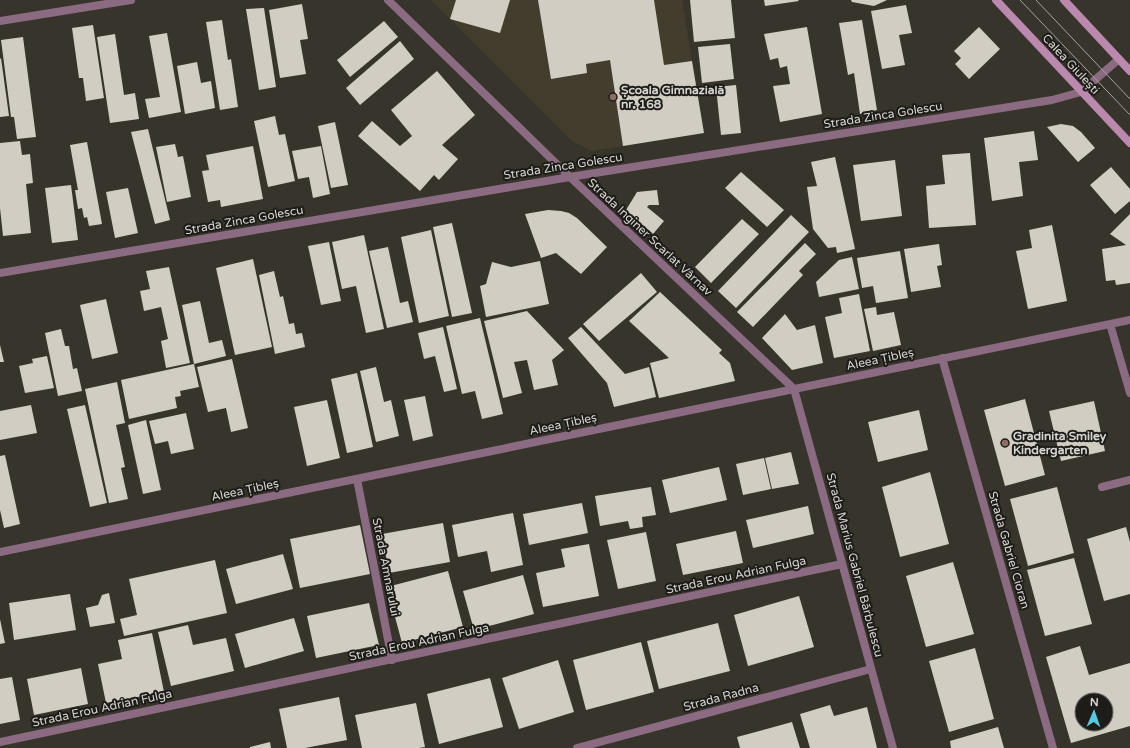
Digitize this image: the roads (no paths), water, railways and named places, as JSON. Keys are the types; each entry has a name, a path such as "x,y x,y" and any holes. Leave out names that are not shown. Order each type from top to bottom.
{"main road":[{"name":"Calea Giulești","path":"996,0 1130,143"},
{"path":"1064,0 1130,71"}],"street":[{"path":"0,21 131,0"},
{"name":"Strada Inginer Scarlat Vârnav","path":"388,0 570,177 794,389"},
{"name":"Strada Zinca Golescu","path":"0,273 570,177 1052,100 1081,92 1119,59"},
{"name":"Aleea Țibleș","path":"0,552 1130,320"},
{"path":"1110,324 1130,393"},
{"name":"Strada Gabriel Cioran","path":"942,358 1053,748"},
{"name":"Strada Marius Gabriel Bărbulescu","path":"794,389 893,748"},
{"name":"Strada Amnarului","path":"357,479 392,660"},
{"path":"1102,487 1130,480"},
{"name":"Strada Erou Adrian Fulga","path":"0,742 842,564"},
{"name":"Strada Radna","path":"577,748 871,669"}],"tram line":[{"path":"1020,0 1130,115"},
{"path":"1036,0 1130,99"}],"place":[{"name":"Școala Gimnazială nr. 168","path":"613,97"},
{"name":"Gradinita Smiley Kindergarten","path":"1005,443"}]}
